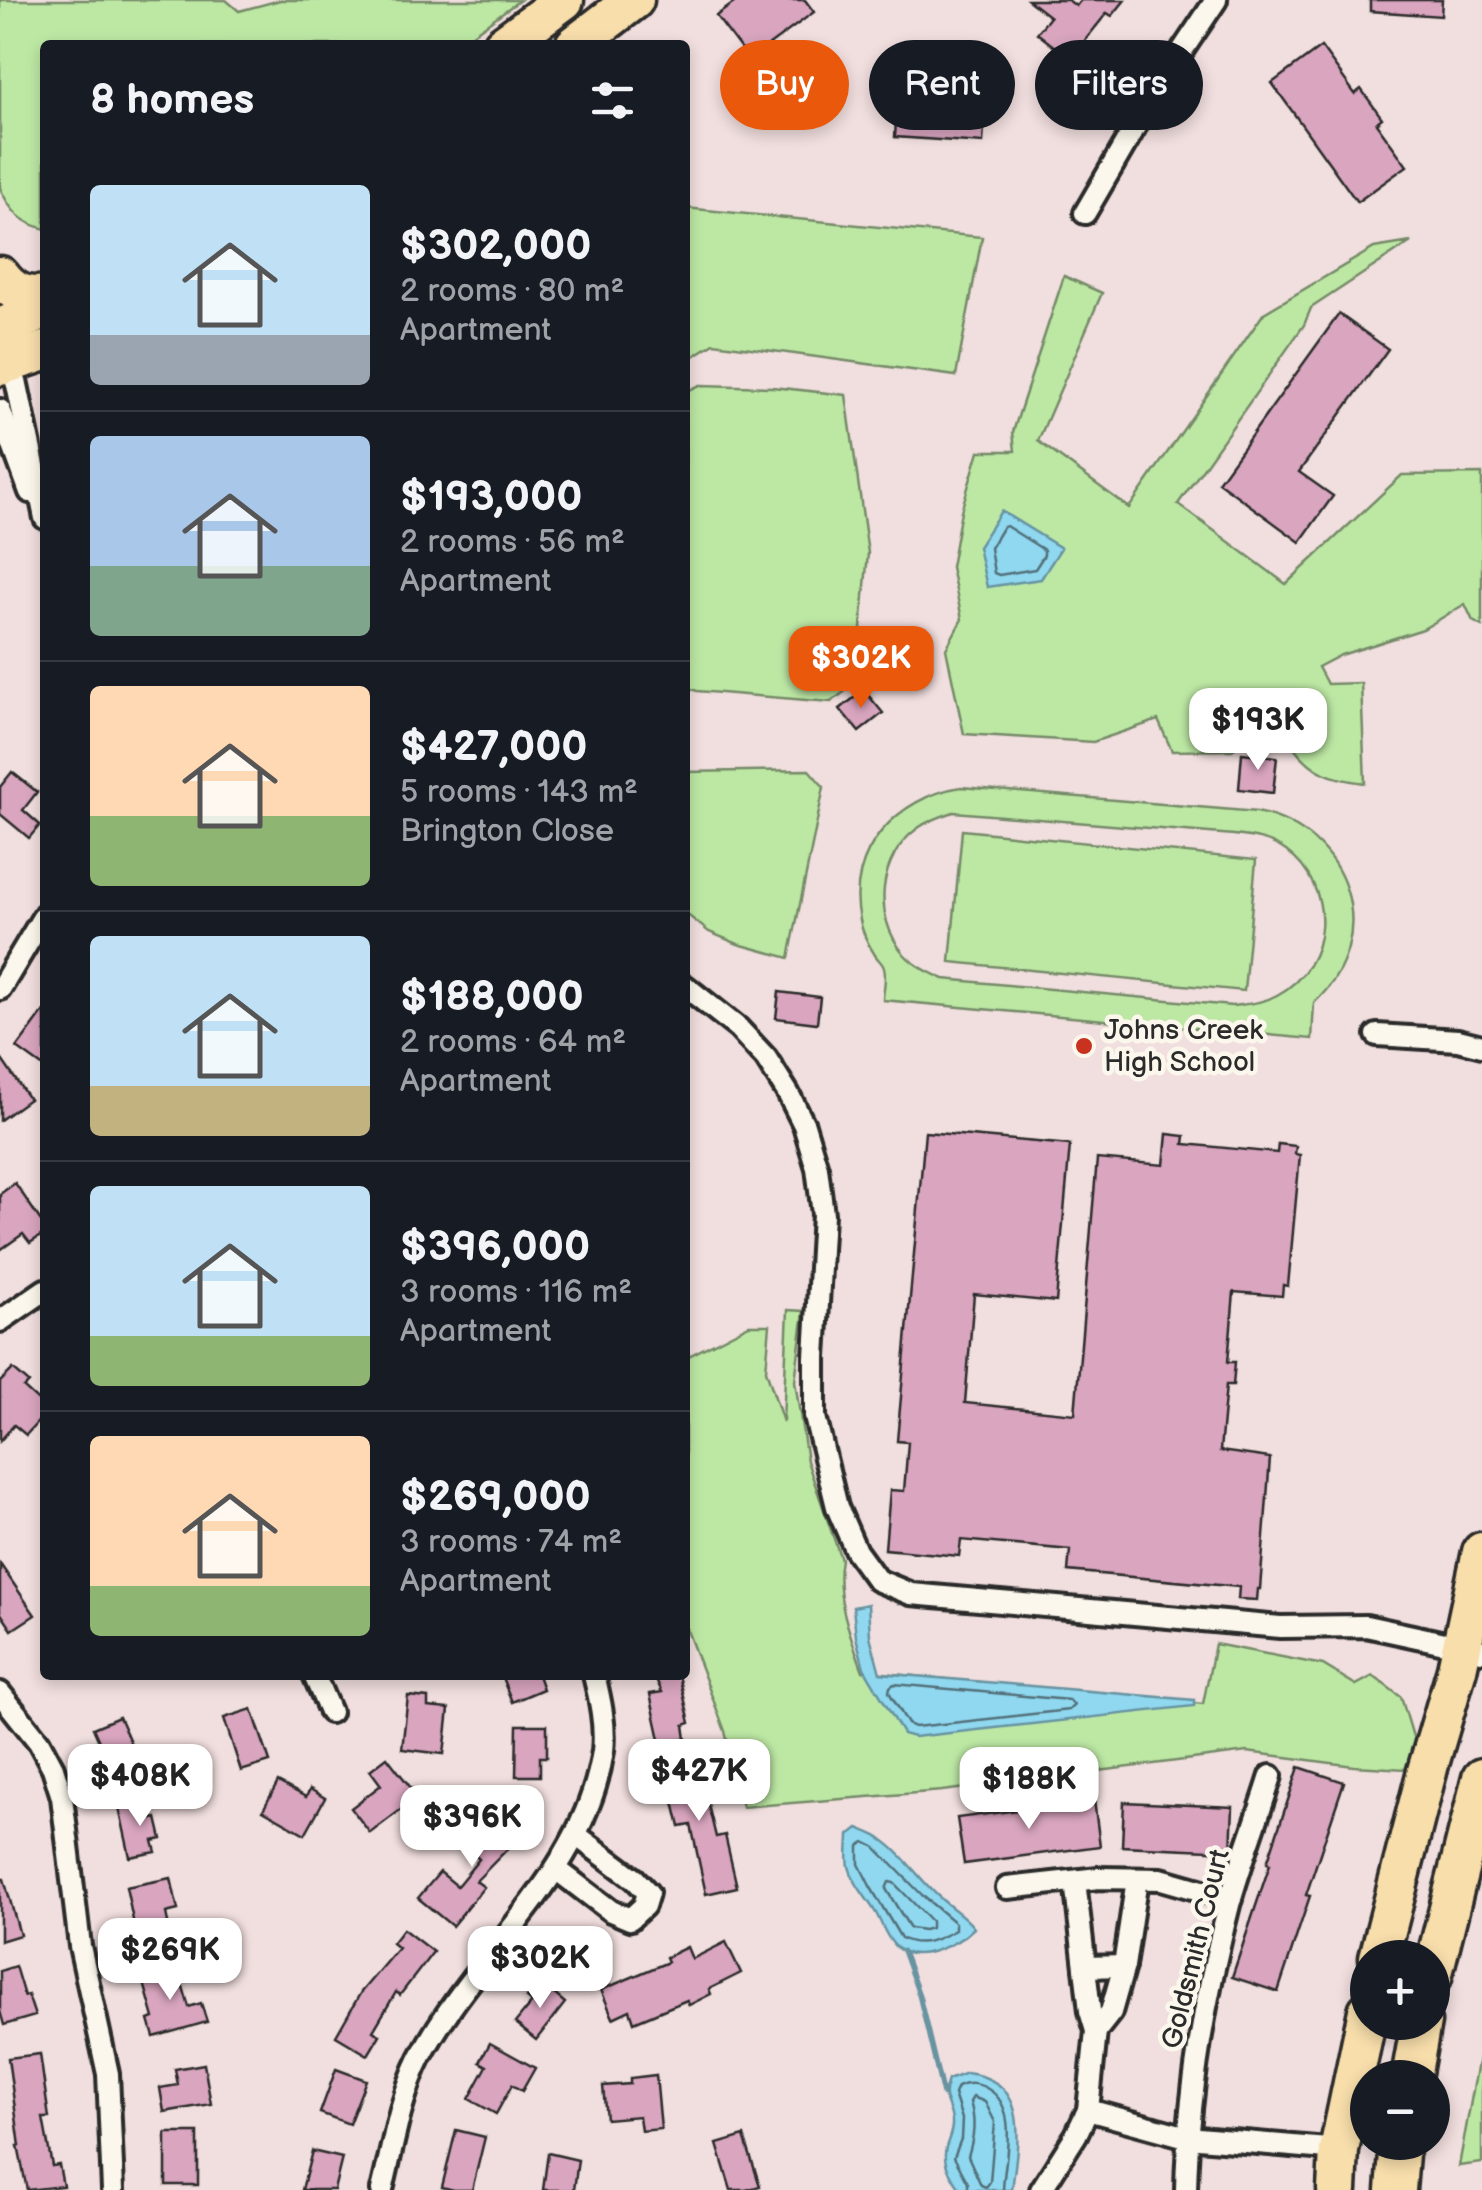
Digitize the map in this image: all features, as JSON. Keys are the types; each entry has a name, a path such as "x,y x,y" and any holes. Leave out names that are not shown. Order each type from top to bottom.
{"highway":[{"path":"510,40 564,0"},
{"path":"582,40 634,0"},
{"path":"0,276 12,290 40,297"},
{"path":"11,347 40,315"},
{"path":"1384,1940 1472,1649 1482,1552"},
{"path":"1441,1940 1482,1778"},
{"path":"1337,2190 1338,2150 1362,2040"},
{"path":"1338,2150 1358,2167 1362,2190"},
{"path":"1396,2190 1398,2160"}],"street":[{"path":"1085,212 1160,84 1216,0"},
{"path":"11,347 40,494"},
{"path":"0,410 40,515"},
{"path":"0,988 40,922"},
{"path":"690,990 738,1028 766,1058 804,1125 818,1168 823,1214 814,1356 816,1417 837,1507 856,1552 877,1580 911,1594 1280,1627 1366,1626 1472,1649"},
{"path":"1458,1040 1482,1032"},
{"path":"1376,1035 1458,1040 1482,1046"},
{"path":"0,1322 40,1294"},
{"path":"316,1680 330,1712"},
{"path":"382,2190 419,2060 450,2007 556,1869 576,1835 592,1794 603,1748 601,1704 595,1680"},
{"path":"0,1693 38,1742 53,1768 62,1797 80,1946 108,2074 113,2190"},
{"name":"Goldsmith Court","path":"1186,2190 1187,2137 1198,2040 1231,1899 1271,1776"},
{"path":"556,1869 611,1912 630,1919 644,1906 648,1893 576,1835"},
{"path":"1007,1888 1099,1878 1162,1880 1231,1899"},
{"path":"1096,2030 1112,2012 1138,1879"},
{"path":"1040,2190 1088,2110 1096,2030 1090,2011 1074,1881"},
{"path":"1084,1968 1124,1966"},
{"path":"1088,2110 1187,2137 1338,2150"}],"green space":[{"path":"0,0 226,0 239,11 280,0 520,0 464,40 40,40 40,227 17,215 0,188"},
{"path":"690,208 982,237 956,376 714,343 690,359"},
{"path":"1411,242 1311,308 1304,325 1178,504 1286,584 1402,475 1482,474 1482,626 1473,621 1465,604 1423,629 1341,655 1318,667 1327,684 1361,683 1365,783 1324,773 1293,746 1252,736 1232,750 1172,751 1158,720 1093,742 964,734 946,649 962,619 951,567 961,511 979,451 1015,451 1013,432 1064,276 1102,293 1038,441 1129,508 1264,313 1374,248"},
{"path":"700,385 772,387 846,395 868,553 856,683 831,702 690,689 690,390"},
{"path":"809,770 824,787 789,958 709,932 690,917 690,772"},
{"path":"961,787 1257,812 1289,823 1315,841 1334,863 1347,890 1351,919 1348,948 1336,977 1314,1003 1312,1039 883,1000 884,968 868,943 860,920 857,895 861,872 881,831 897,815 938,793","holes":["954,812 1262,840 1286,851 1314,885 1320,905 1318,946 1309,965 1296,982 1261,1001 1232,1006 944,979 904,954 887,922 884,888 894,855 918,828"]},
{"path":"962,830 1256,860 1244,991 950,962"},
{"path":"788,1310 804,1311 795,1381 807,1461 841,1559 842,1602 863,1671 1203,1704 1215,1644 1323,1665 1356,1685 1373,1676 1401,1697 1423,1770 1354,1766 1247,1752 942,1791 742,1807 725,1731 690,1638 690,1355 749,1325 770,1325 766,1370 783,1422"},
{"path":"1482,2041 1482,2163 1459,2166"}],"water":[{"path":"1001,511 1061,548 1041,579 987,587 978,547"},
{"path":"868,1604 870,1636 880,1673 1194,1700 1194,1706 914,1737 903,1734 864,1668 853,1607"},
{"path":"858,1828 888,1844 974,1928 948,1946 926,1953 905,1952 896,1947 851,1872 849,1835"},
{"path":"966,2073 1002,2087 1011,2100 1017,2134 1012,2190 961,2190 948,2168 945,2150 952,2123 946,2088 948,2080"}],"building":[{"path":"738,0 805,0 814,12 776,40 734,40 716,16"},
{"path":"1028,0 1068,0 1076,6 1081,0 1125,0 1112,16 1107,13 1085,40 1046,40 1037,33 1050,17"},
{"path":"1370,0 1442,0 1441,16 1370,11"},
{"path":"1321,47 1355,94 1361,89 1382,118 1376,123 1407,166 1357,202 1272,83"},
{"path":"895,130 984,130 983,143 895,137"},
{"path":"1339,314 1388,349 1299,472 1333,496 1300,542 1218,482"},
{"path":"864,690 883,713 859,732 840,709"},
{"path":"1242,753 1277,757 1273,793 1239,789"},
{"path":"12,772 37,792 23,810 40,825 29,838 0,814 0,787"},
{"path":"779,992 820,997 817,1023 776,1018"},
{"path":"40,1017 40,1064 17,1048"},
{"path":"0,1057 29,1099 0,1120"},
{"path":"925,1132 1070,1145 1056,1302 974,1294 965,1403 1075,1414 1097,1159 1164,1165 1167,1134 1185,1136 1184,1144 1277,1153 1278,1144 1296,1146 1295,1154 1300,1155 1288,1286 1283,1285 1282,1296 1234,1292 1228,1362 1235,1362 1233,1385 1226,1385 1220,1451 1270,1458 1257,1600 1238,1599 1239,1587 1068,1571 1070,1550 961,1540 959,1556 885,1549 890,1490 904,1491 908,1442 897,1441"},
{"path":"15,1183 40,1220 40,1236 30,1243 23,1234 0,1250 0,1194"},
{"path":"13,1369 29,1383 24,1388 40,1402 40,1420 26,1435 14,1425 0,1441 0,1382"},
{"path":"0,1564 35,1615 12,1630 0,1612"},
{"path":"503,1680 540,1680 543,1689 512,1702"},
{"path":"656,1680 680,1680 690,1723 684,1725 686,1739 661,1744 650,1694 662,1692"},
{"path":"408,1696 428,1698 428,1707 449,1709 444,1754 402,1749"},
{"path":"252,1709 270,1762 241,1771 224,1718"},
{"path":"119,1717 139,1762 113,1773 93,1728"},
{"path":"517,1725 547,1725 547,1757 540,1757 540,1776 516,1776"},
{"path":"387,1757 418,1797 370,1833 351,1808 381,1785 370,1770"},
{"path":"673,1763 675,1770 698,1764 716,1837 725,1835 737,1887 706,1894 691,1825 680,1827 670,1785 656,1788 651,1768"},
{"path":"1299,1767 1344,1782 1278,1992 1232,1977"},
{"path":"278,1782 306,1797 310,1789 325,1798 305,1834 263,1810"},
{"path":"1094,1800 1100,1846 964,1864 957,1818"},
{"path":"149,1801 162,1839 153,1841 156,1852 130,1857 119,1807"},
{"path":"1124,1802 1233,1807 1231,1851 1122,1846"},
{"path":"503,1809 525,1831 476,1881 484,1887 452,1926 418,1898 440,1872 457,1886 479,1859 470,1850 482,1838 478,1834"},
{"path":"171,1878 178,1910 166,1913 170,1932 137,1939 126,1887"},
{"path":"0,1879 4,1879 20,1935 0,1941"},
{"path":"403,1929 433,1952 400,1995 396,1992 373,2031 380,2035 368,2055 336,2036 361,1992 398,1948 392,1943"},
{"path":"726,1942 741,1973 709,1989 711,1994 634,2022 630,2010 613,2018 601,1990 668,1962 666,1957 687,1947 692,1959"},
{"path":"170,1964 175,1982 181,1980 189,2007 201,2003 207,2022 154,2037 149,2020 154,2018 141,1972"},
{"path":"15,1966 35,2016 4,2025 0,1971"},
{"path":"540,1982 565,2003 536,2040 515,2023 532,2002 527,1998"},
{"path":"490,2043 535,2068 522,2091 512,2085 496,2114 469,2099 487,2066 480,2062"},
{"path":"40,2054 49,2118 43,2118 52,2166 59,2165 63,2186 27,2190 8,2058"},
{"path":"204,2064 211,2104 164,2112 160,2088 178,2085 175,2069"},
{"path":"336,2069 366,2080 349,2124 320,2113"},
{"path":"656,2075 661,2129 641,2131 639,2116 606,2119 603,2086 630,2084 630,2078"},
{"path":"456,2130 485,2137 472,2190 442,2187"},
{"path":"166,2133 198,2133 198,2185 166,2185"},
{"path":"744,2136 760,2186 731,2190 717,2144"},
{"path":"312,2151 342,2158 334,2190 302,2190"},
{"path":"548,2153 578,2160 574,2190 543,2190"}],"waterway":[{"path":"903,1951 919,1995 943,2095"}],"place":[{"name":"Johns Creek High School","path":"1084,1046"}]}
